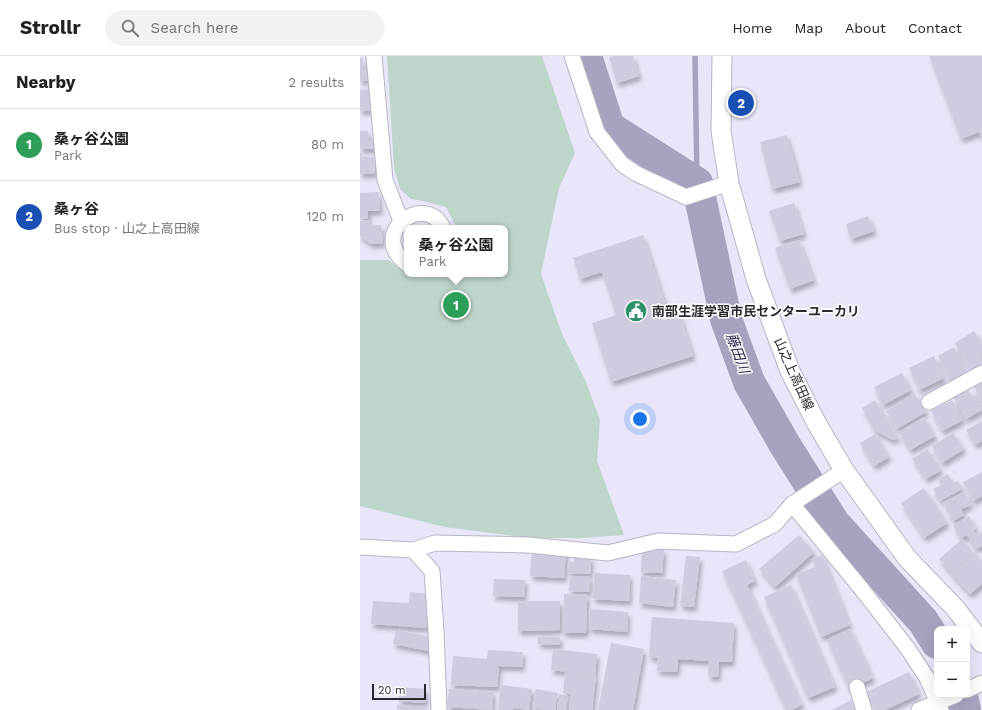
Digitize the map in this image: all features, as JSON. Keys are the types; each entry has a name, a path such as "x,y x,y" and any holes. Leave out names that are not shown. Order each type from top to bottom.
{"street":[{"path":"374,56 385,180 401,221"},
{"path":"572,56 597,132 622,164 635,173 686,198 729,183"},
{"name":"山之上高田線","path":"722,56 721,131 729,183 756,279 790,371 817,424 844,470 907,558 955,608 982,643"},
{"path":"404,262 400,259 393,244 394,232 401,221 409,216 426,214 435,218 442,225"},
{"path":"929,402 982,373"},
{"path":"360,547 413,550 435,544 528,545 608,553 658,541 736,544 775,524 795,502 844,470"},
{"path":"795,502 908,648 927,678 940,705"},
{"path":"413,550 432,571 439,710"},
{"path":"970,689 982,684"},
{"path":"857,687 864,710"},
{"path":"919,710 940,705 951,698"}],"green space":[{"path":"387,56 542,56 575,153 559,188 541,274 562,334 586,382 600,420 597,461 624,535 582,538 528,538 445,527 360,506 360,260 388,260 404,271 404,277 508,277 508,225 455,225 446,207 411,199 400,189 394,168"}],"building":[{"path":"633,56 639,76 617,83 609,57"},
{"path":"929,56 982,56 982,139 979,132 961,139"},
{"path":"360,58 363,58 364,71 368,71 368,81 360,81"},
{"path":"369,89 371,110 360,111 360,90"},
{"path":"360,131 368,131 369,141 375,141 375,149 360,149"},
{"path":"787,135 800,182 772,189 760,142"},
{"path":"360,153 362,153 362,157 374,157 375,173 360,174"},
{"path":"379,192 380,211 368,211 368,219 360,219 360,193"},
{"path":"794,203 804,234 780,241 769,211"},
{"path":"868,216 874,231 851,239 846,224"},
{"path":"370,220 370,226 381,225 383,243 371,244 360,236 360,221"},
{"name":"南部生涯学習市民センターユーカリ","path":"643,235 665,303 655,306 660,321 680,315 693,356 611,382 592,323 616,315 602,272 580,279 573,258"},
{"path":"799,240 814,280 790,289 775,248"},
{"path":"974,331 982,344 982,367 972,372 955,343"},
{"path":"954,347 966,372 950,380 938,356"},
{"path":"934,356 944,378 919,390 909,368"},
{"path":"902,373 911,390 883,405 874,387"},
{"path":"982,383 982,401 974,387"},
{"path":"967,388 972,397 977,395 982,404 982,410 966,419 953,396"},
{"path":"915,394 926,412 897,429 886,411"},
{"path":"875,400 898,438 893,440 875,431 862,408"},
{"path":"952,400 963,420 942,431 931,411"},
{"path":"924,417 935,436 910,450 899,432"},
{"path":"982,421 982,441 975,445 966,430"},
{"path":"953,433 964,449 942,463 932,446"},
{"path":"875,434 889,457 874,466 860,443"},
{"path":"927,449 941,470 926,479 912,459"},
{"path":"982,472 982,496 973,501 963,482"},
{"path":"948,474 953,483 958,481 962,489 940,501 933,489 941,485 938,479"},
{"path":"924,488 947,523 924,538 901,503"},
{"path":"964,492 971,505 961,509 964,515 953,521 943,502"},
{"path":"969,516 976,528 973,530 977,535 982,532 982,546 976,549 967,535 961,538 953,526"},
{"path":"799,535 814,552 775,587 759,569"},
{"path":"962,539 974,553 951,573 939,559"},
{"path":"642,548 664,549 662,573 641,572"},
{"path":"532,549 566,551 564,578 530,576"},
{"path":"975,553 982,561 982,584 970,594 951,574"},
{"path":"822,555 850,625 821,637 796,574 815,567 812,559"},
{"path":"574,556 591,557 590,574 568,573 569,562 574,562"},
{"path":"686,556 700,557 694,607 680,606"},
{"path":"746,560 755,581 747,585 802,705 791,710 786,710 722,571"},
{"path":"594,573 630,575 629,601 593,599"},
{"path":"570,576 590,577 589,592 569,591"},
{"path":"641,576 676,580 673,607 639,603"},
{"path":"494,579 525,580 524,597 493,596"},
{"path":"791,585 835,687 808,698 764,597"},
{"path":"410,592 429,594 426,628 371,624 373,601 409,603"},
{"path":"564,594 587,595 586,633 563,633"},
{"path":"518,601 560,601 560,630 518,631"},
{"path":"590,609 628,612 627,632 589,629"},
{"path":"652,617 734,623 732,662 719,662 718,677 708,676 709,661 678,659 677,672 657,671 658,658 649,657"},
{"path":"850,629 873,678 849,689 827,640"},
{"path":"396,630 432,637 429,651 393,644"},
{"path":"538,637 560,637 560,645 538,644"},
{"path":"611,643 644,649 633,710 598,710"},
{"path":"553,649 597,654 595,675 551,670"},
{"path":"488,650 523,652 522,667 499,666 497,687 451,685 453,656 487,659"},
{"path":"565,672 596,676 592,710 569,710 571,694 563,693"},
{"path":"909,672 919,694 885,710 875,710 866,692"},
{"path":"501,685 532,689 529,710 514,708 513,710 498,710"},
{"path":"399,687 426,689 425,703 399,701"},
{"path":"449,689 493,692 492,710 447,707"},
{"path":"536,689 558,693 555,710 533,708"},
{"path":"559,694 568,696 566,710 557,710"},
{"path":"851,700 856,710 832,710"},
{"path":"397,705 426,707 426,710 397,710"}],"waterway":[{"name":"藤田川","path":"586,56 609,127 697,183 726,319 749,382 785,445 834,523 923,621 934,638"},
{"path":"695,56 697,183"},
{"name":"藤田川","path":"963,698 965,710"}],"place":[{"name":"桑ヶ谷","path":"741,103"},
{"name":"桑ヶ谷公園","path":"456,305"},
{"name":"南部生涯学習市民センターユーカリ","path":"636,311"}]}
